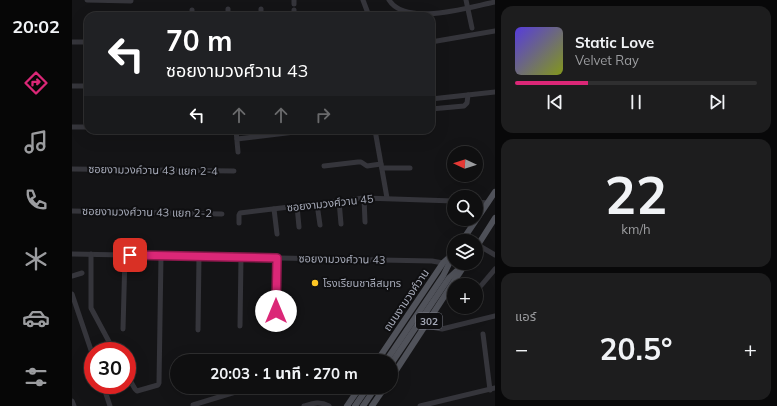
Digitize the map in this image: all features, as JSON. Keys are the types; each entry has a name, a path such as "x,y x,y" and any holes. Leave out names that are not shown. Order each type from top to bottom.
{"main road":[{"path":"467,234 495,192"},
{"path":"483,237 495,218"},
{"name":"ถนนงามวงศ์วาน","path":"382,354 443,263 447,259"},
{"name":"ถนนงามวงศ์วาน","path":"397,354 429,302 447,268"},
{"name":"ถนนงามวงศ์วาน","path":"391,354 429,302 458,270"},
{"name":"ถนนงามวงศ์วาน","path":"398,368 461,270"},
{"path":"347,406 355,394"},
{"path":"355,406 363,394"},
{"path":"363,406 371,394"},
{"path":"372,406 380,394"}],"street":[{"path":"87,0 131,1"},
{"path":"363,0 368,12"},
{"path":"389,0 400,11 404,12"},
{"path":"466,0 472,28"},
{"path":"435,13 495,2"},
{"path":"435,41 495,31"},
{"path":"72,42 84,42"},
{"path":"72,86 84,86"},
{"path":"435,99 495,92"},
{"path":"435,109 464,106 467,103 468,95"},
{"path":"72,127 84,127"},
{"path":"236,134 238,152"},
{"path":"237,139 279,134"},
{"path":"376,134 387,198"},
{"path":"324,166 361,162 367,166 410,168"},
{"name":"ซอยงามวงค์วาน 43 แยก 2-4","path":"72,169 234,171"},
{"path":"364,198 365,222"},
{"name":"ซอยงามวงศ์วาน 45","path":"240,223 240,213 364,198 447,201"},
{"path":"339,201 341,224"},
{"path":"483,203 488,203"},
{"path":"317,204 320,225"},
{"path":"297,206 299,227"},
{"path":"274,209 276,234"},
{"name":"ซอยงามวงศ์วาน 43 แยก 2-2","path":"72,211 222,214"},
{"path":"483,250 495,255"},
{"name":"ซอยงามวงศ์วาน 43","path":"72,254 432,261 443,263"},
{"path":"91,254 91,308 109,342"},
{"path":"123,329 125,255"},
{"path":"136,390 138,391 158,385 159,382 161,256"},
{"path":"198,330 199,256"},
{"path":"240,257 240,326"},
{"path":"276,324 277,258"},
{"path":"483,283 495,269"},
{"path":"72,276 82,273"},
{"path":"72,294 88,342"},
{"path":"426,326 442,329 495,316"},
{"path":"420,406 492,389 483,334"},
{"path":"106,394 110,406"},
{"path":"192,405 229,394"},
{"path":"72,401 74,406"},
{"path":"304,406 317,402 329,406"}],"place":[{"name":"โรงเรียนชาลีสมุทร","path":"315,283"}],"route":[{"path":"130,255 277,258 276,311"}]}
